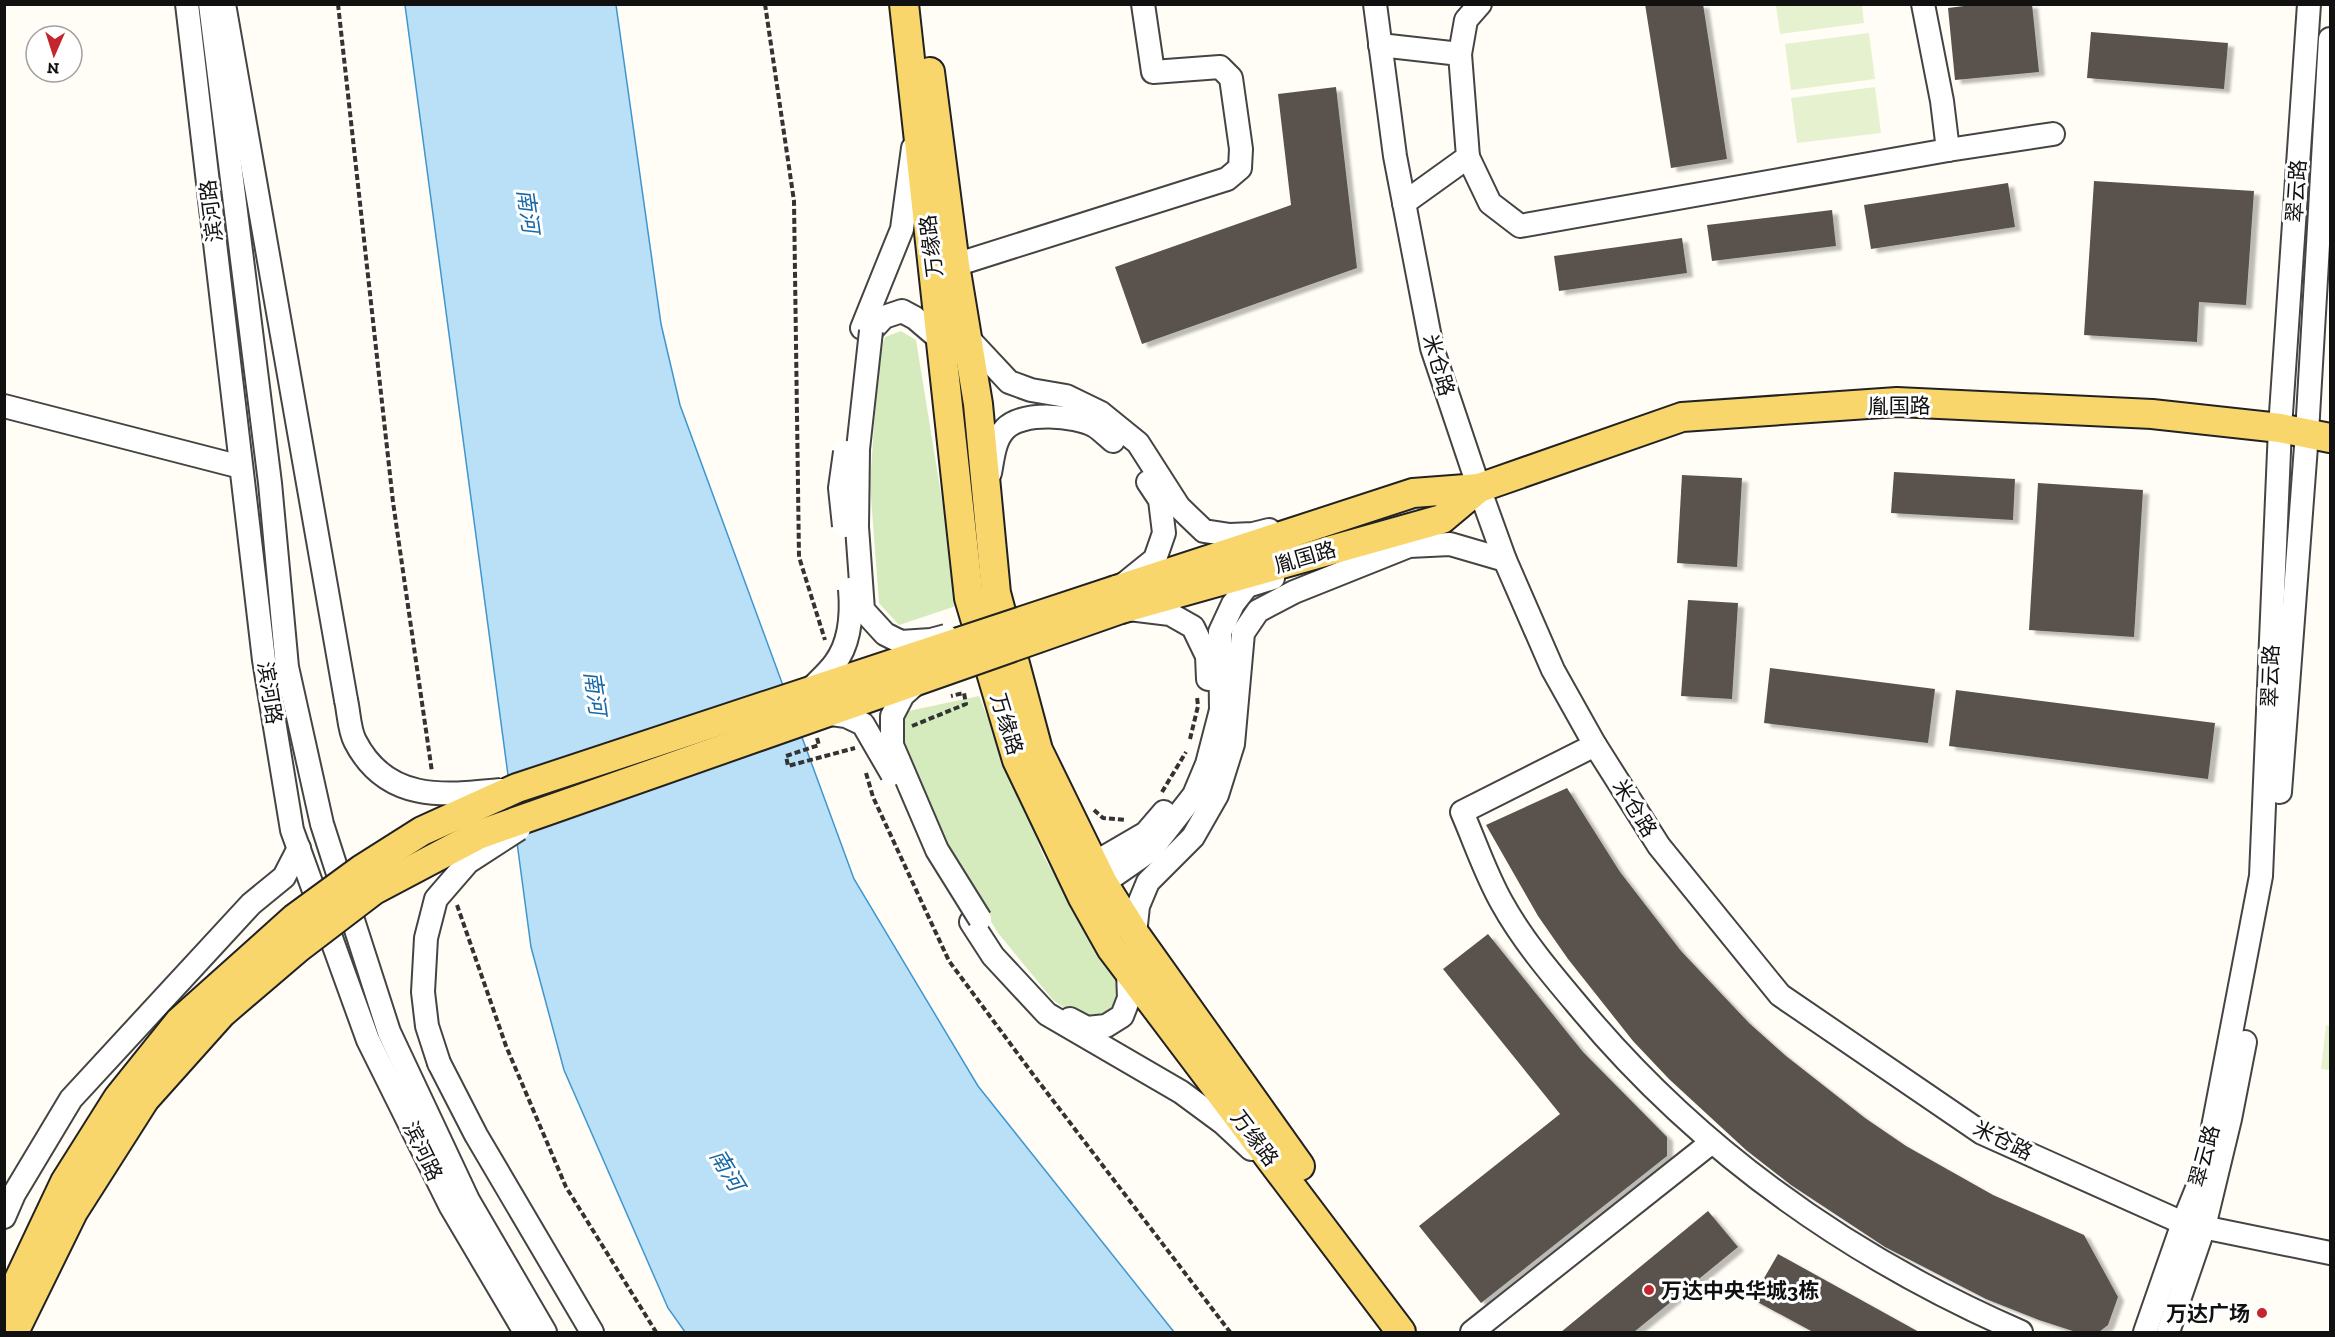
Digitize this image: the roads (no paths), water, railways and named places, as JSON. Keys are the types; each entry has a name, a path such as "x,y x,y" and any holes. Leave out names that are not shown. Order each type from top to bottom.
{"main road":[{"name":"万缘路","path":"904,4 916,123 954,339 978,404 996,593 1038,750 1088,880 1111,948 1401,1332"},
{"name":"万缘路","path":"922,4 955,265 954,339 969,598 1017,760 1088,880 1135,934 1364,1256 1421,1332"},
{"name":"胤国路","path":"1119,599 1413,493 1479,488 1682,417 1897,402 2152,414 2306,433"},
{"name":"胤国路","path":"1119,599 1442,519 1479,488"},
{"path":"12,1324 73,1212 145,1099 222,1013 298,948 374,890 477,835 562,805 815,702 924,677 1119,599"},
{"path":"12,1324 65,1182 118,1098 179,1022 295,918 362,869 422,831 517,788 815,702 1119,599"}],"street":[{"name":"滨河路","path":"187,4 264,660 292,830 368,1040 451,1207 525,1332"},
{"name":"滨河路","path":"210,4 270,483 287,667 322,824 390,1032 468,1200 545,1332"},
{"path":"224,4 354,740 374,768 396,784 425,794 467,794 517,788"},
{"path":"955,265 1227,179 1240,168 1241,149 1231,78 1220,67 1153,72 1143,4"},
{"name":"米仓路","path":"1375,4 1395,156 1431,348 1504,560 1553,670 1595,745 1659,846 1780,995 1982,1133 2193,1225 2331,1253"},
{"path":"1480,4 1466,20 1460,54 1468,157 1490,203 1520,226 1948,150 2053,134"},
{"path":"1923,4 1942,101 1948,150"},
{"name":"翠云路","path":"2306,433 2308,4"},
{"name":"翠云路","path":"2145,1332 2193,1225 2230,1119 2273,894 2331,39"},
{"path":"1380,45 1460,54"},
{"path":"916,123 902,229 866,330 840,488 852,610 846,638 837,662 815,702 863,724 886,763 934,858 976,921 1007,959 1059,1015 1087,1028 1106,1026 1122,1016 1129,998 1128,971"},
{"path":"1404,203 1468,157"},
{"path":"866,330 884,317 902,311 954,339 1009,382 1030,390 1066,396 1101,413 1138,443 1179,507 1204,531 1230,535 1253,534 1413,493"},
{"path":"866,330 858,449 856,526 862,610 885,634 901,642 931,640 1119,599 1170,614 1192,627 1207,656 1209,713 1194,763 1179,794 1146,833 1088,880"},
{"path":"4,406 240,466"},
{"path":"986,489 996,442 1005,428 1020,419 1051,416 1094,425 1127,452 1160,500 1164,533 1155,559 1119,599"},
{"path":"1088,880 1151,850 1194,795 1207,764 1221,710 1220,632 1233,604 1247,586 1402,536 1442,519"},
{"path":"1135,934 1138,906 1148,882 1193,837 1217,795 1233,744 1243,633 1258,611 1294,592 1409,546 1450,544 1504,560"},
{"path":"924,677 903,695 892,716 892,745 938,850 993,956 1047,1014 1181,1092 1223,1123 1296,1192"},
{"path":"1595,745 1462,812 1502,903 1533,948 1601,1033 1645,1080 1712,1142 1759,1181 1848,1243 1934,1292 2021,1332"},
{"path":"562,805 505,837 468,862 436,899 426,938 423,992 427,1026 439,1063 476,1135 592,1332"},
{"path":"4,1217 71,1099 251,904 284,878 299,848"},
{"path":"1472,1332 1712,1142"},
{"name":"翠云路","path":"2168,1332 2193,1225"}],"water":[{"name":"南河","path":"405,5 616,5 661,324 680,405 854,879 978,1086 1174,1332 685,1332 668,1308 564,1070 531,947"}],"place":[{"name":"万达中央华城3栋","path":"1649,1290"},
{"name":"万达广场","path":"2262,1313"}]}
